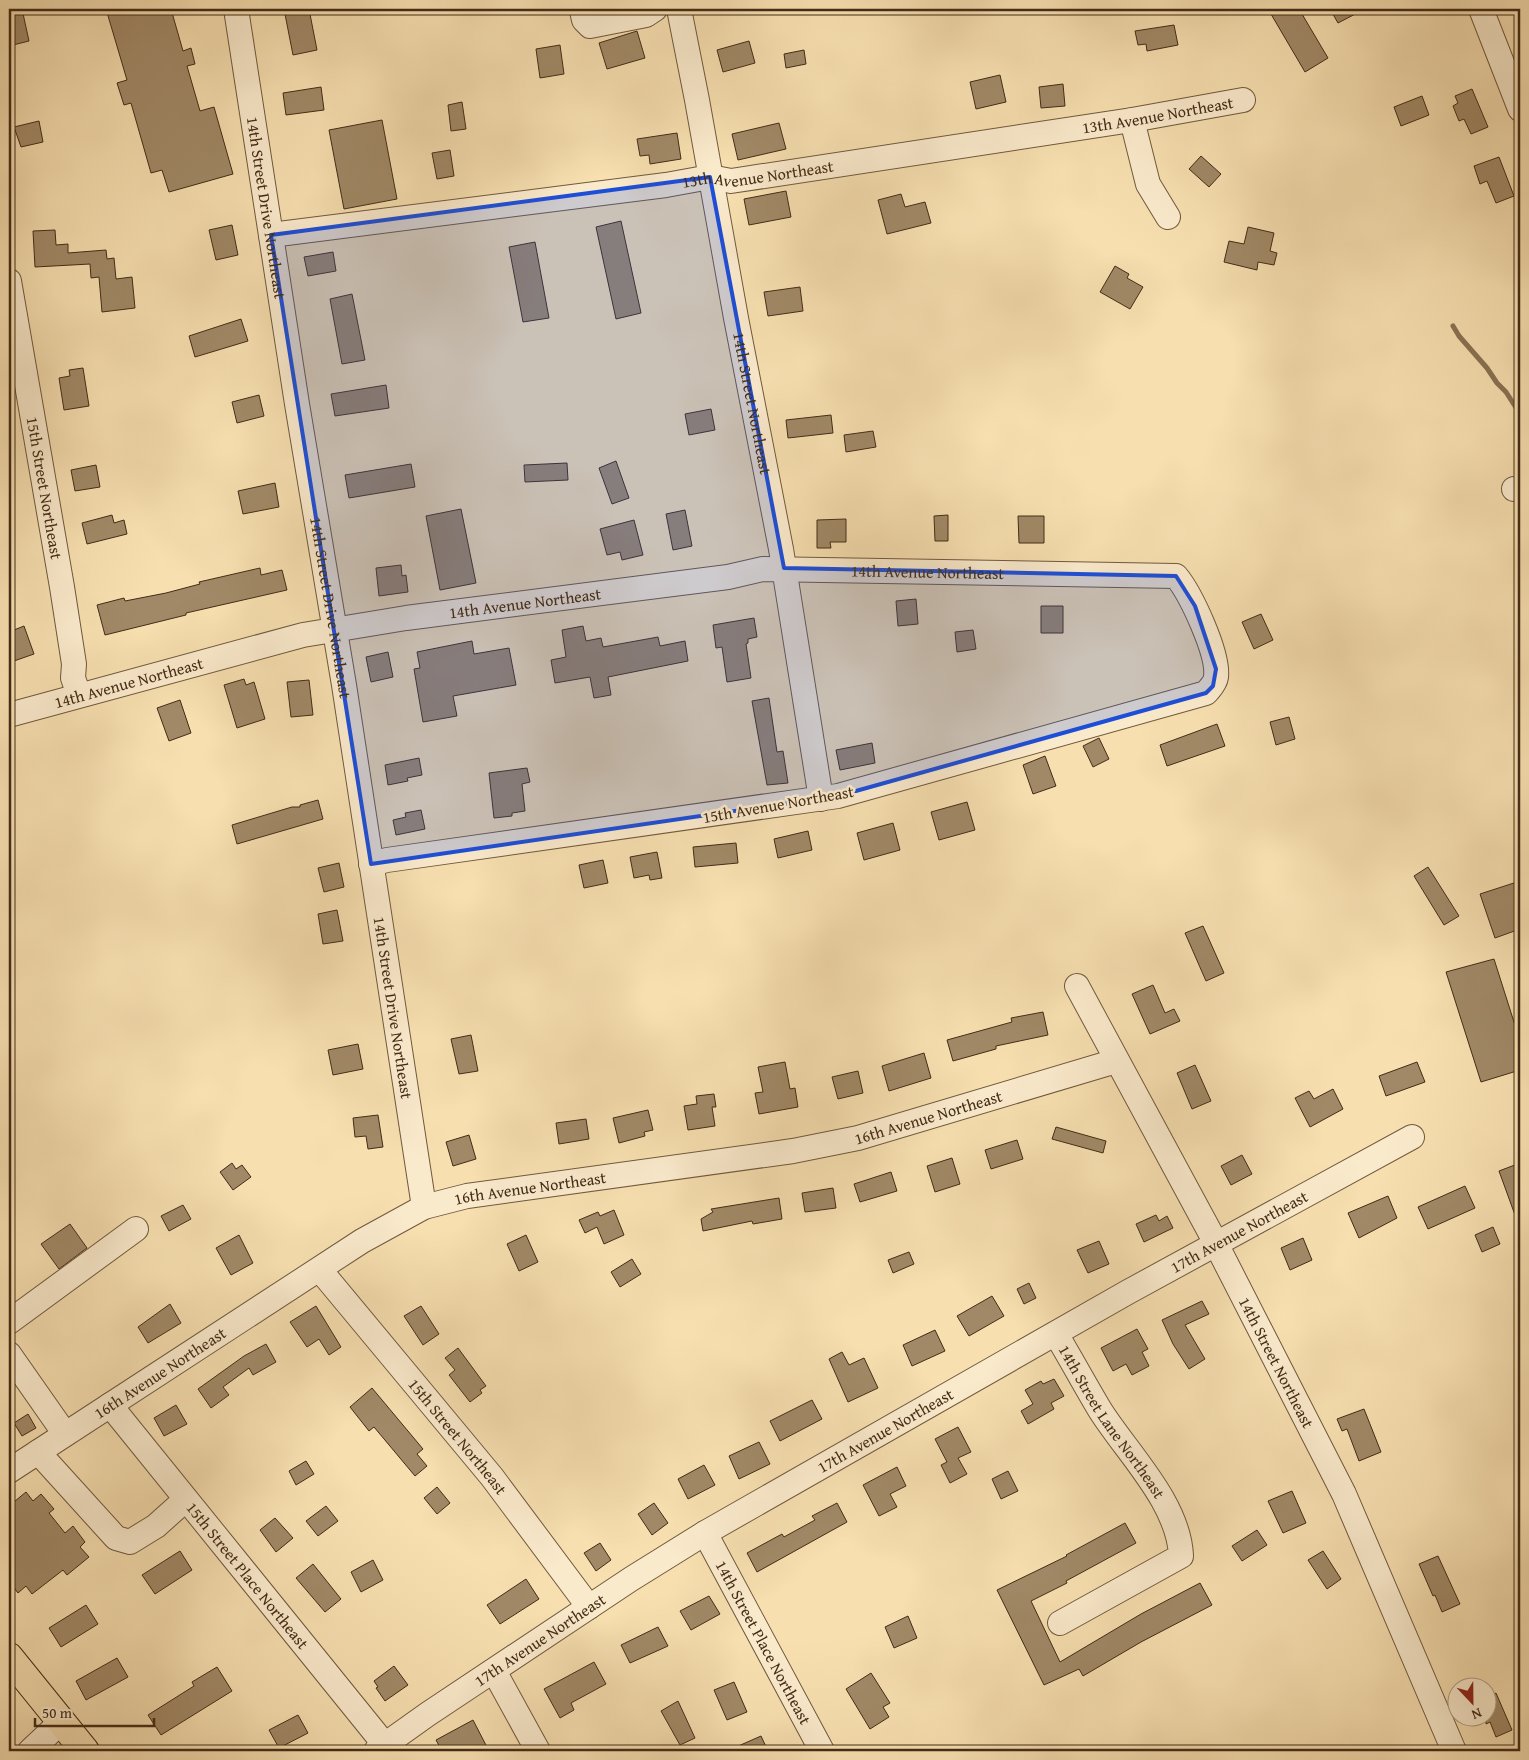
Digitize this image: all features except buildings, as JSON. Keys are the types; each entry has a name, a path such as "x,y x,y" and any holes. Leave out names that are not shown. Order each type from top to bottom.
{"main road":[{"path":"9,1656 85,1751"}],"street":[{"name":"14th Street Drive Northeast","path":"236,9 344,685 424,1208"},
{"path":"585,9 582,11 584,20 590,26 646,15 655,9"},
{"name":"14th Street Northeast","path":"679,9 784,568 821,799"},
{"path":"1481,9 1520,109"},
{"name":"13th Avenue Northeast","path":"271,235 666,185 710,177 731,181 1132,120 1243,100"},
{"path":"1132,120 1148,184 1168,216"},
{"name":"15th Street Northeast","path":"9,281 62,587 74,664 73,678 79,695"},
{"name":"14th Avenue Northeast","path":"9,715 293,638 334,630 406,618 784,568 1176,576 1187,590 1195,606 1214,662 1216,678 1213,686 1206,694"},
{"name":"15th Avenue Northeast","path":"370,864 387,860 821,799 1206,694"},
{"name":"14th Street Northeast","path":"1076,986 1216,1245 1344,1494 1454,1751"},
{"name":"16th Avenue Northeast","path":"9,1471 362,1241 424,1208 467,1196 793,1151 858,1138 1116,1060"},
{"name":"17th Avenue Northeast","path":"380,1748 589,1607 705,1533 1056,1334 1412,1137"},
{"path":"9,1322 136,1229"},
{"name":"15th Street Northeast","path":"320,1270 492,1477 589,1607"},
{"name":"14th Street Lane Northeast","path":"1056,1334 1101,1412 1144,1468 1167,1510 1180,1543 1181,1556 1060,1623"},
{"path":"9,1354 65,1434"},
{"name":"15th Street Place Northeast","path":"110,1406 185,1500 235,1557 380,1748"},
{"path":"38,1452 116,1538 130,1542 156,1526 185,1500"},
{"name":"14th Street Place Northeast","path":"705,1533 822,1751"},
{"path":"494,1671 538,1751"},
{"path":"30,1751 62,1721"}],"highlighted area":[{"path":"710,177 784,568 1176,576 1195,606 1216,669 1213,686 1206,693 838,796 371,864 271,235"}],"waterway":[{"path":"1453,326 1459,336 1506,392 1520,414"}]}
